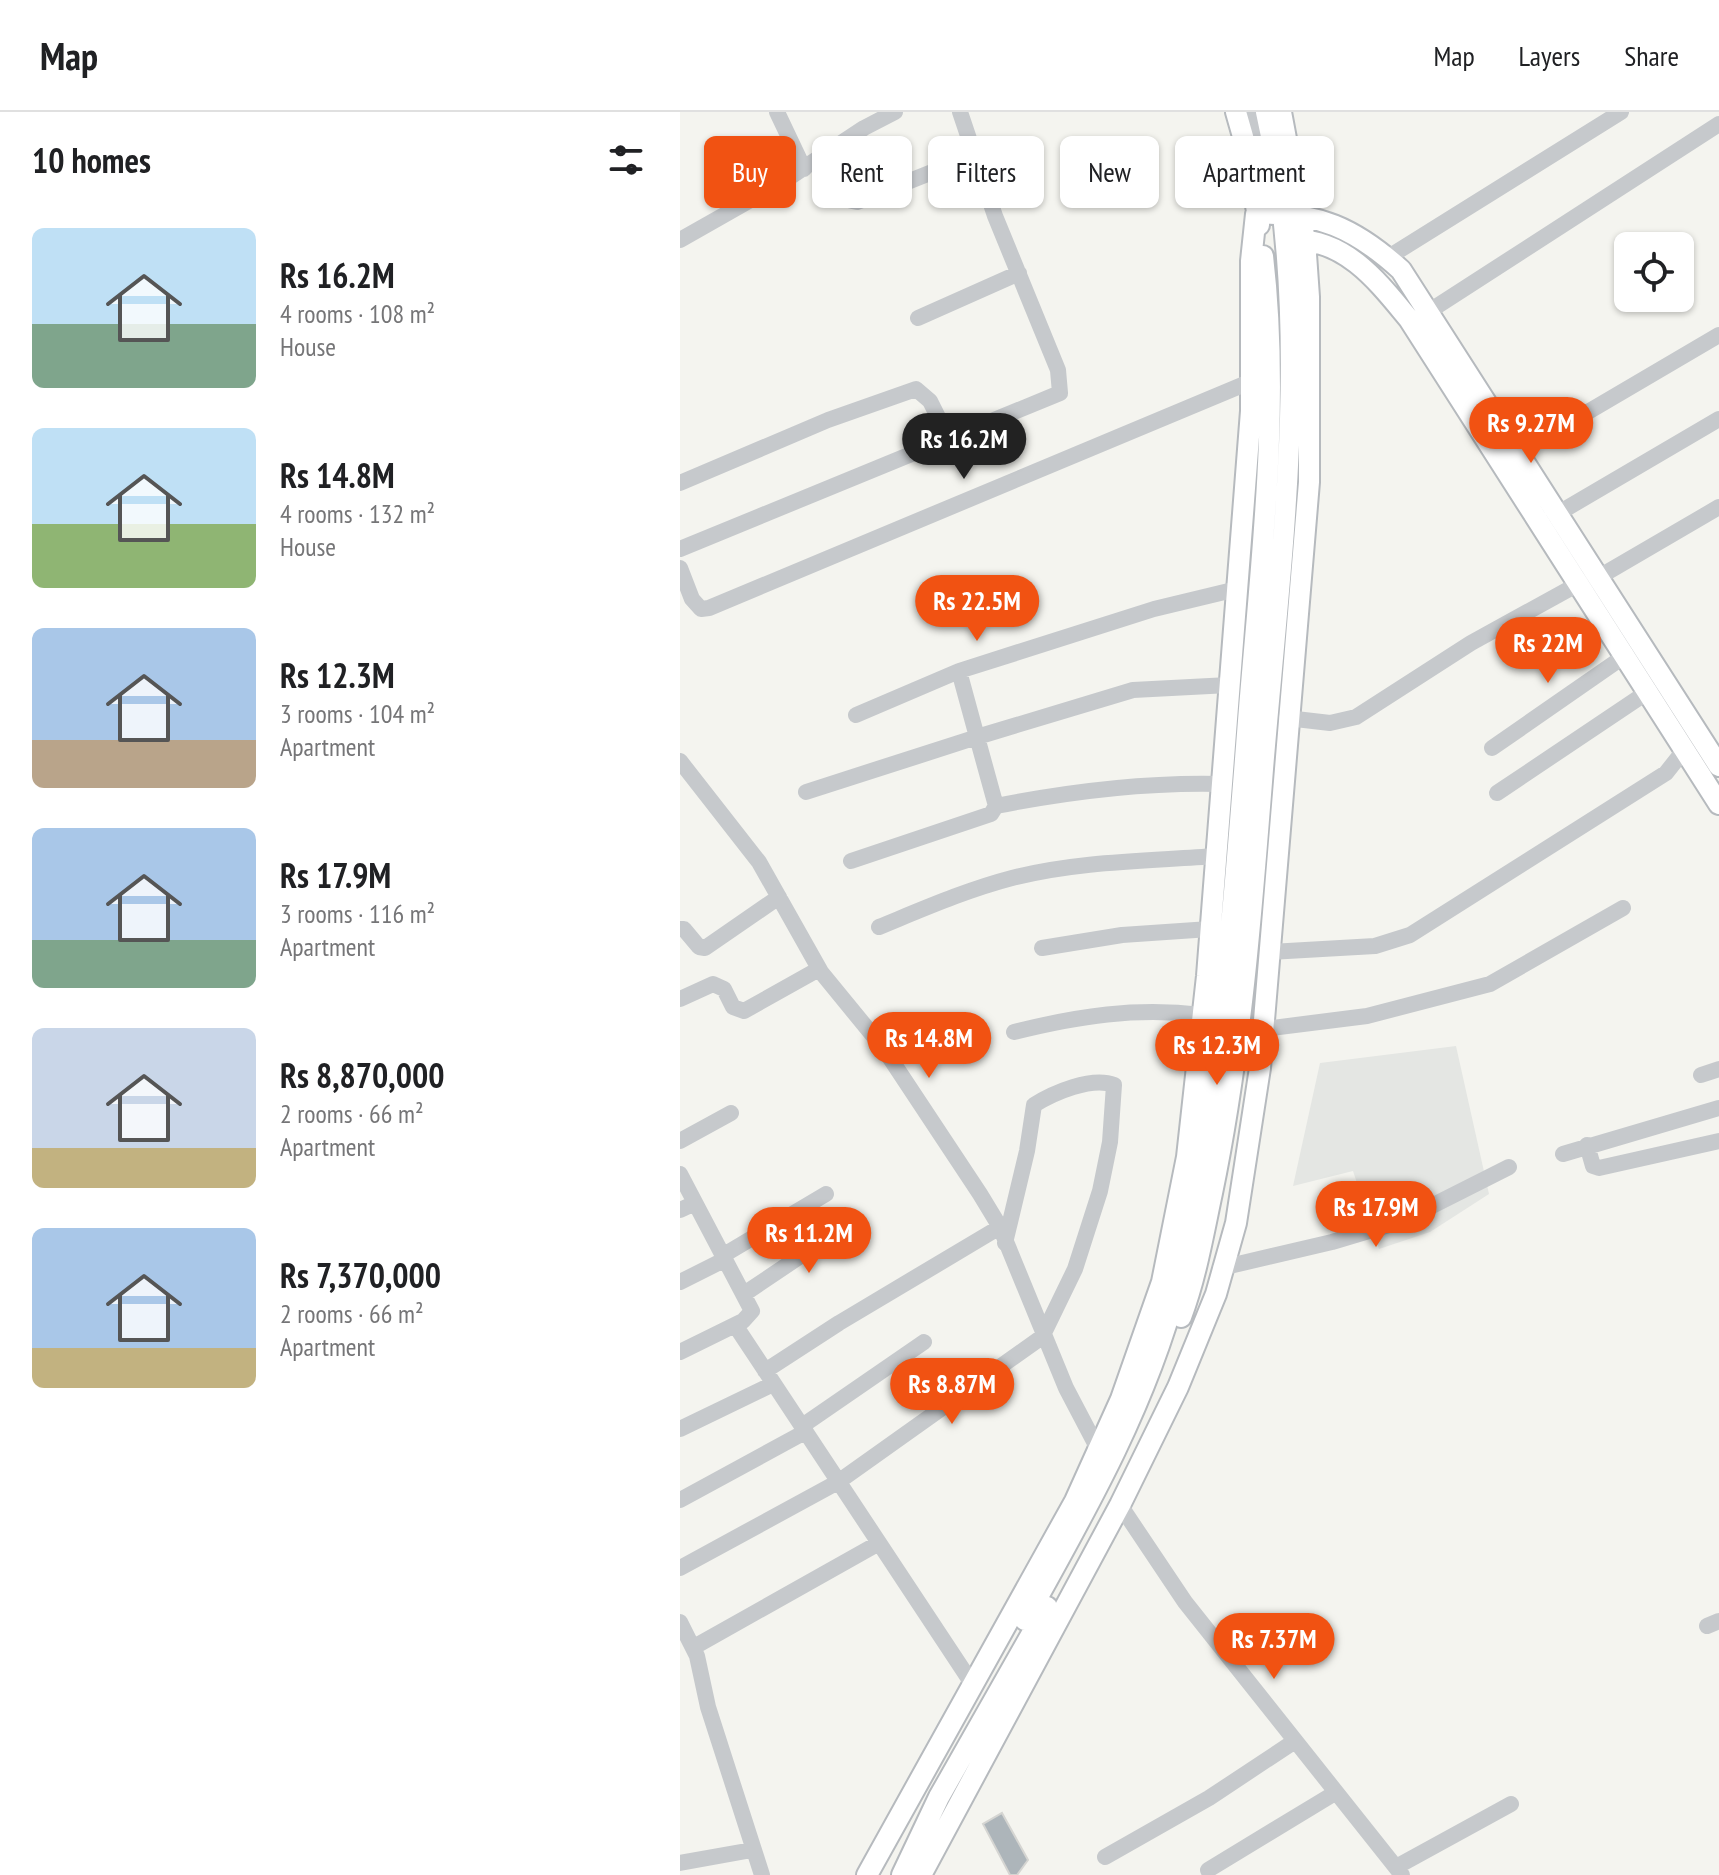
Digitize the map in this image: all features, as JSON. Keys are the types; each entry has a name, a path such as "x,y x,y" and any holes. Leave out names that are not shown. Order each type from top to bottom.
{"main road":[{"path":"921,1875 1120,1505 1178,1387 1216,1294 1236,1223 1264,1029 1287,718 1309,482 1309,297 1295,240 1248,154 1236,112"},
{"path":"867,1875 1075,1501 1121,1399 1162,1282 1187,1157 1210,929 1252,381 1251,261 1278,213 1282,182 1266,112"},
{"path":"882,1875 1089,1505 1137,1402 1177,1288 1202,1161 1228,975 1270,411 1268,294 1261,239 1278,213 1281,112"},
{"path":"1278,213 1347,231 1387,258 1414,290 1557,514 1626,655 1719,804"},
{"path":"1261,239 1295,240 1344,253 1363,266 1397,304 1719,766"},
{"path":"902,1875 939,1797 1100,1514 1155,1386 1193,1286 1224,1135 1247,975 1291,412 1295,240"},
{"path":"1397,304 1414,290"}],"street":[{"path":"777,112 804,169"},
{"path":"853,136 895,112"},
{"path":"960,112 968,136"},
{"path":"1252,112 1267,185 1278,213"},
{"path":"1387,258 1621,112"},
{"path":"1428,312 1719,124"},
{"path":"680,240 812,164"},
{"path":"680,549 1060,393 1058,370 995,208"},
{"path":"918,318 1019,273"},
{"path":"1518,453 1719,335"},
{"path":"680,568 692,599 701,609 709,608 1252,381"},
{"path":"680,483 828,420 916,389 930,401 949,439"},
{"path":"1557,514 1719,419"},
{"path":"1287,718 1330,723 1356,717 1471,643 1719,507"},
{"path":"856,715 959,671 1154,609 1237,589"},
{"path":"1492,748 1626,655"},
{"path":"959,671 996,806"},
{"path":"806,792 1133,690 1229,685"},
{"path":"1497,793 1649,691"},
{"path":"1269,952 1375,946 1410,935 1666,773 1685,749"},
{"path":"680,761 759,862 819,969 884,1049 1002,1235 1042,1337 1098,1449"},
{"path":"851,861 991,814 996,806 1057,794 1146,783 1222,784"},
{"path":"879,927 972,889 1015,877 1110,864 1216,856"},
{"path":"680,929 684,929 699,947 705,948 779,897"},
{"path":"1264,1029 1367,1016 1479,988 1623,908"},
{"path":"1042,948 1122,935 1210,929"},
{"path":"680,999 713,984 724,989 733,1007 744,1011 819,969"},
{"path":"1014,1032 1114,1012 1166,1010 1202,1015"},
{"path":"1701,1075 1719,1069"},
{"path":"680,1429 769,1378 860,1310 1002,1235 1024,1166 1034,1105 1077,1087 1101,1082 1114,1085 1110,1142 1100,1191 1075,1269 1042,1337 838,1482 680,1568"},
{"path":"1563,1154 1719,1108"},
{"path":"680,1141 731,1113"},
{"path":"1587,1145 1591,1162 1599,1168 1719,1141"},
{"path":"1221,1268 1332,1242 1402,1221 1509,1167"},
{"path":"680,1174 687,1206 723,1258 752,1311 735,1325 680,1352"},
{"path":"680,1282 826,1194"},
{"path":"744,1294 851,1222"},
{"path":"735,1325 973,1685"},
{"path":"680,1500 804,1429 924,1342"},
{"path":"1120,1505 1160,1568 1399,1871 1511,1804"},
{"path":"694,1647 879,1543"},
{"path":"680,1622 694,1647 708,1707 762,1875"},
{"path":"1105,1857 1209,1798 1295,1741"},
{"path":"1208,1870 1335,1793"},
{"path":"680,1863 752,1850"}],"shaded area":[{"path":"1456,1046 1489,1194 1430,1232 1379,1249 1353,1171 1293,1186 1320,1063"}],"building":[{"path":"1002,1813 1028,1860 1017,1875 1010,1875 983,1824"}]}
